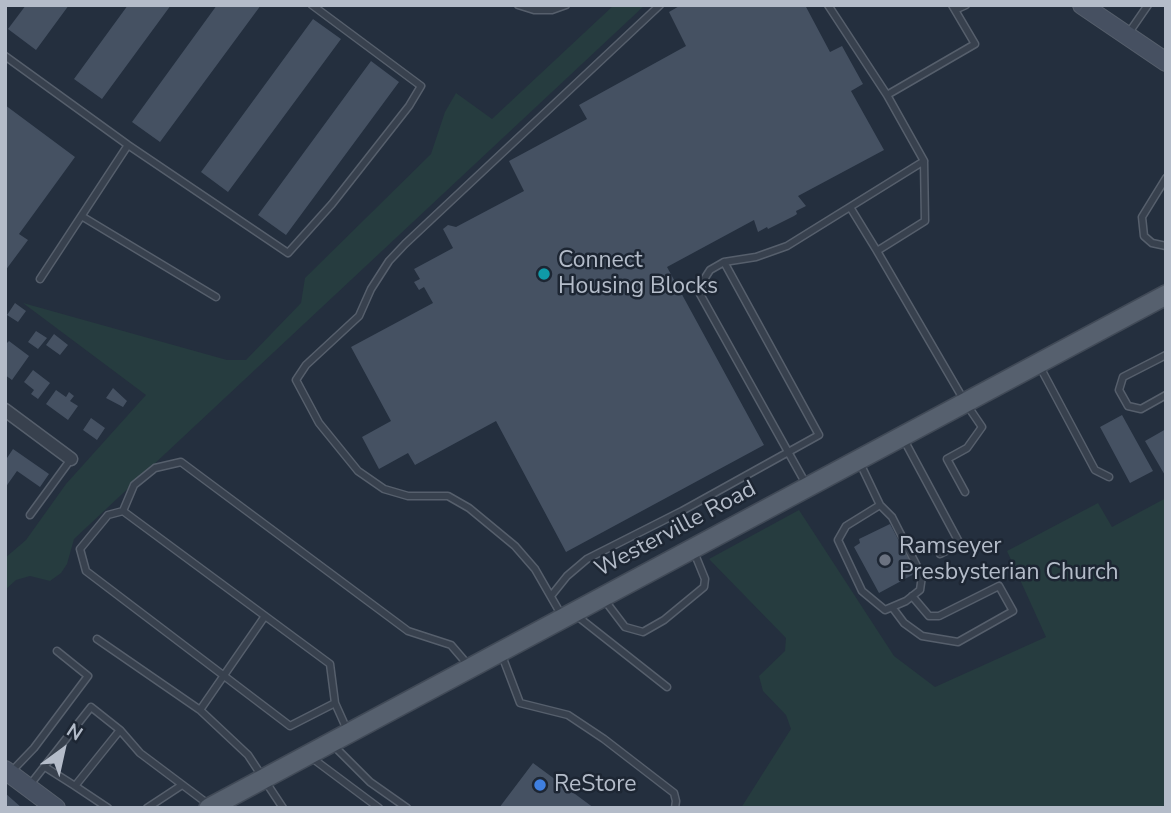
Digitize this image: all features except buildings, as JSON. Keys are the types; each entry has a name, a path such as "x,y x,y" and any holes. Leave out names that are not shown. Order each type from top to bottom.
{"main road":[{"path":"1082,5 1166,62"},
{"name":"Westerville Road","path":"210,807 1038,363 1164,299"},
{"path":"8,772 56,808"}],"street":[{"path":"5,410 71,459"}],"lane":[{"path":"5,56 128,145 288,253 332,204 409,106 421,86 312,5"},
{"path":"518,5 534,10 552,10 566,5"},
{"path":"660,5 405,244 389,261 371,289 359,316 306,365 296,380 319,423 358,471 384,489 408,496 448,496 469,508 515,546 568,615 667,687"},
{"path":"828,5 887,95 924,161 925,220 877,250"},
{"path":"887,95 975,44 954,8 965,5"},
{"path":"1127,36 1148,5"},
{"path":"40,279 128,145"},
{"path":"807,487 700,294 703,281 710,270 724,262 755,257 787,246 924,161"},
{"path":"1166,178 1142,217 1144,236 1152,243 1166,246"},
{"path":"850,207 982,427 967,448 947,459 965,492"},
{"path":"83,217 216,297"},
{"path":"551,596 567,576 587,559 682,511 819,435 724,262"},
{"path":"1166,355 1123,377 1119,390 1128,406 1141,409 1166,395"},
{"path":"1038,363 1095,470 1108,477"},
{"path":"902,436 960,544 940,554"},
{"path":"30,515 71,459"},
{"path":"858,460 880,505 892,517 922,576 920,590 885,610 862,591 838,540 846,526 880,505"},
{"path":"123,512 134,485 155,468 181,462 408,631 451,645 470,668"},
{"path":"335,703 290,726 86,571 80,549 107,515 123,512 330,664 335,703 339,738 370,782 407,808"},
{"path":"602,597 625,627 633,631 643,632 664,621 704,587 705,579 692,549"},
{"path":"892,607 904,623 922,636 958,642 1013,611 999,586 939,616 929,616 912,596"},
{"path":"200,710 265,616"},
{"path":"97,639 200,710 248,755 283,808"},
{"path":"8,772 34,748 88,676 57,651"},
{"path":"500,651 520,703 568,715 604,739 674,793 674,808"},
{"path":"28,787 91,707 120,730 140,753 210,807"},
{"path":"75,786 120,730"},
{"path":"308,755 379,808"},
{"path":"45,766 108,808"},
{"path":"147,808 182,785"}],"green space":[{"path":"614,5 645,5 74,539 67,564 61,573 50,581 30,576 16,580 5,590 5,558 26,540 66,484 146,395 23,303 227,360 246,360 301,303 305,278 431,154 445,112 456,93 492,119"},
{"path":"1166,498 1166,808 741,808 791,729 786,715 763,691 759,676 785,651 786,638 709,559 799,510 894,656 935,687 1046,637 1007,551 1098,503 1112,527"}],"place":[{"name":"Connect Housing Blocks","path":"544,274"},
{"name":"Ramseyer Presbysterian Church","path":"885,560"},
{"name":"ReStore","path":"540,785"}]}
